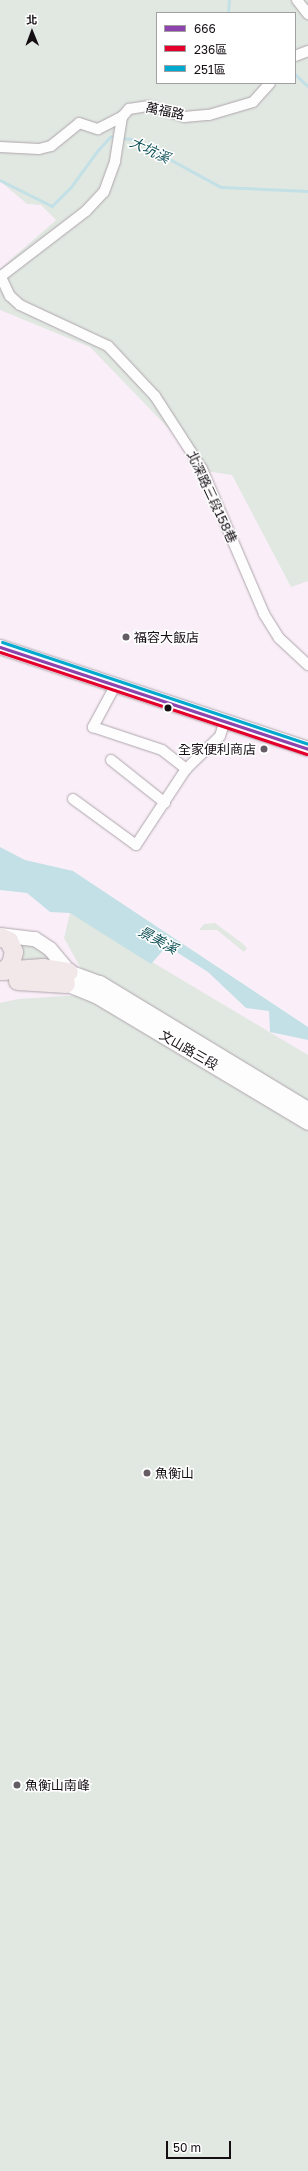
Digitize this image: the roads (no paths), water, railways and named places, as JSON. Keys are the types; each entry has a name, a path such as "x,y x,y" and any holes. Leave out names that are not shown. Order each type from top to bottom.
{"highway":[{"path":"0,936 9,941 14,952 11,964 1,975"},
{"path":"1,975 43,968 67,978"}],"main road":[{"path":"0,647 308,749"},
{"path":"0,936 35,938 50,948 67,978"},
{"name":"文山路三段","path":"67,978 100,983 308,1109"},
{"name":"文山路三段","path":"67,978 308,1123"}],"street":[{"path":"297,0 308,14"},
{"path":"296,56 308,51"},
{"name":"萬福路","path":"0,147 39,150 52,146 79,123 98,129 123,121 137,106 184,117 236,109 253,102 269,84"},
{"path":"1,277 86,211 104,192 115,161 123,121"},
{"name":"北深路三段158巷","path":"1,277 15,301 108,346 155,396 202,469 264,614 279,638 308,664"},
{"path":"115,686 92,727 104,734 162,750 186,769"},
{"path":"73,799 136,846 186,769 220,736 225,721"},
{"path":"111,760 165,803"}],"water":[{"name":"景美溪","path":"0,847 25,860 73,871 308,1027 308,1040 270,1032 269,1011 246,1008 208,972 167,946 151,964 70,913 50,912 27,893 0,890"}],"waterway":[{"path":"228,12 229,0"},
{"path":"296,75 308,86"},
{"name":"大坑溪","path":"0,180 52,206 71,187 98,150 110,137 116,137"},
{"name":"大坑溪","path":"121,138 133,139 221,187 308,191"}],"place":[{"name":"福容大飯店","path":"126,637"},
{"name":"全家便利商店","path":"264,749"},
{"name":"魚衡山","path":"147,1473"},
{"name":"魚衡山南峰","path":"17,1785"}]}
